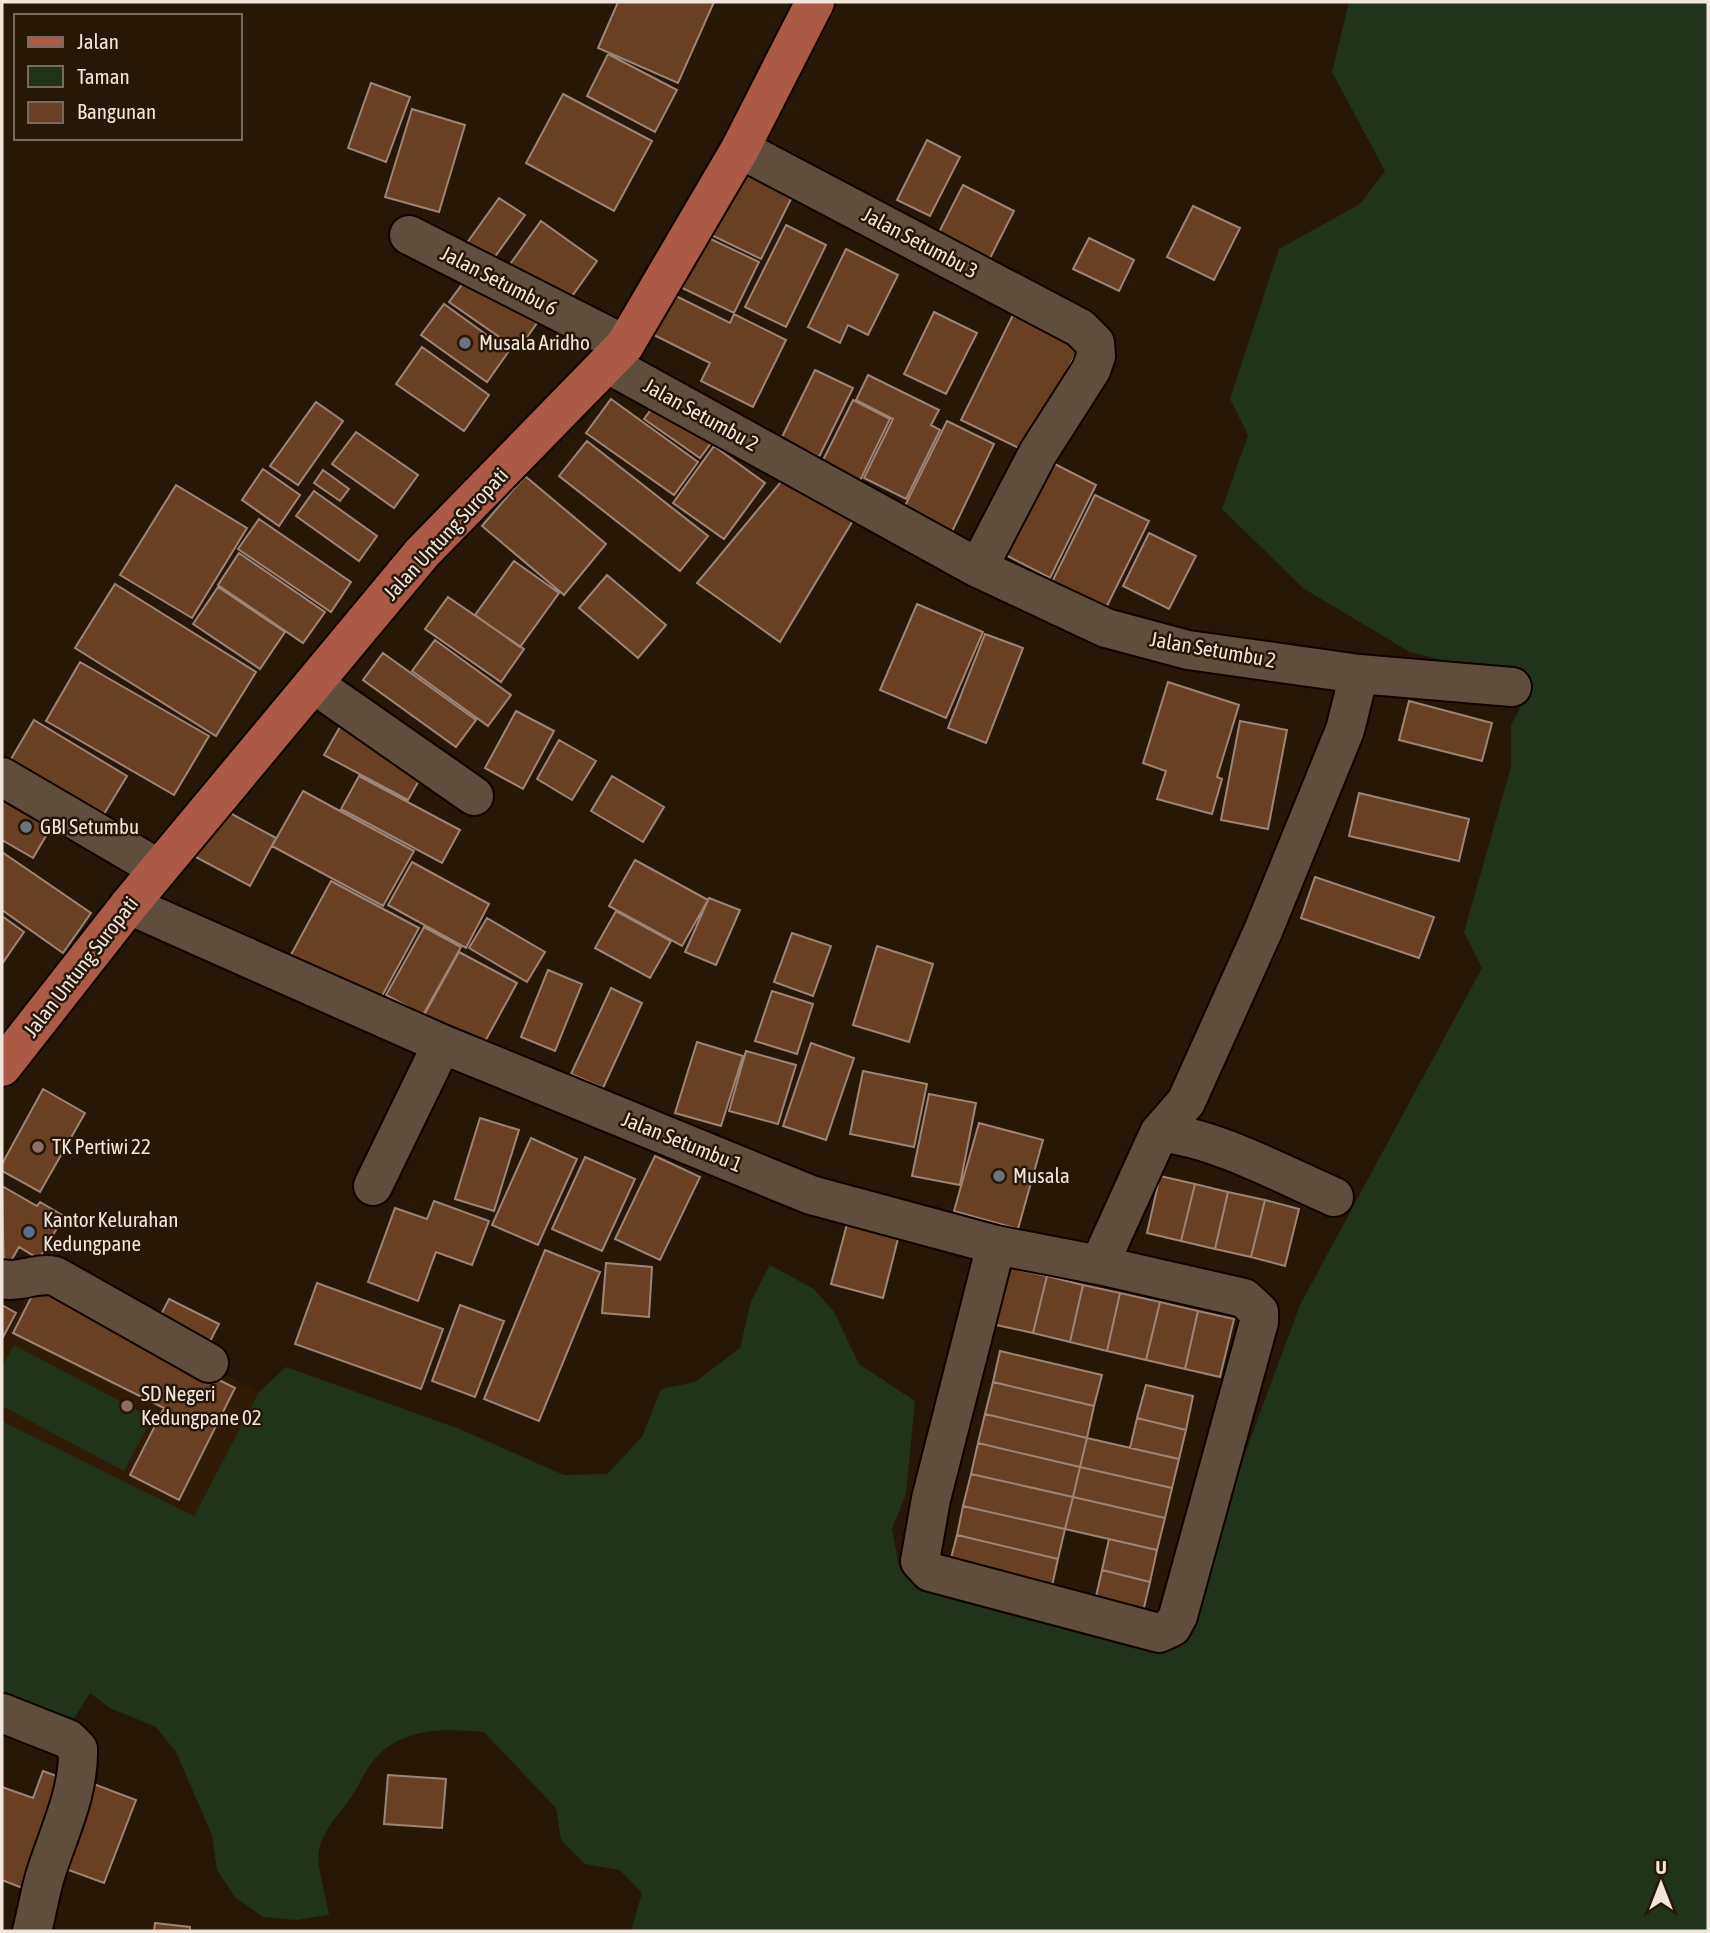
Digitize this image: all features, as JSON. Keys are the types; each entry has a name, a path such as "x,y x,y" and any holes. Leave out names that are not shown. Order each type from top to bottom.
{"main road":[{"name":"Jalan Untung Suropati","path":"2,1067 129,905 315,685 422,553 617,355 740,149 815,2"}],"street":[{"name":"Jalan Setumbu 3","path":"740,149 1080,328 1095,342 1096,356 1091,370 1038,453 978,568"},
{"name":"Jalan Setumbu 6","path":"409,235 617,355"},
{"name":"Jalan Setumbu 2","path":"617,355 978,568 1106,628 1188,650 1359,674 1512,687"},
{"path":"1099,1265 1167,1125 1186,1102 1264,930 1345,730 1359,674"},
{"path":"315,685 474,796"},
{"path":"2,777 159,869"},
{"name":"Jalan Setumbu 1","path":"129,905 442,1044 811,1195 996,1245 1244,1298 1259,1312 1256,1334 1178,1616 1172,1628 1159,1633 930,1572 920,1561 931,1499 996,1245"},
{"path":"373,1186 442,1044"},
{"path":"1167,1125 1178,1134 1334,1197"},
{"path":"2,1279 16,1281 40,1274 55,1276 209,1363"},
{"path":"2,1713 68,1740 78,1749 79,1769 72,1799 46,1875 32,1931"}],"shaded area":[{"name":"SD Negeri Kedungpane 02","path":"37,1277 259,1392 194,1516 2,1421 2,1344"}],"green space":[{"path":"1349,2 1708,2 1708,1931 631,1931 642,1893 620,1870 585,1864 561,1840 556,1808 484,1732 451,1730 420,1733 391,1745 368,1768 352,1796 328,1828 318,1857 329,1915 296,1920 263,1917 236,1898 217,1870 212,1835 176,1752 156,1727 110,1708 90,1693 70,1725 2,1703 2,1421 194,1516 259,1392 286,1367 457,1428 564,1475 607,1474 642,1437 661,1389 695,1382 740,1348 751,1301 770,1265 814,1289 834,1312 859,1364 915,1401 906,1494 892,1529 899,1567 922,1587 1175,1643 1300,1305 1482,968 1464,932 1511,767 1511,725 1533,683 1410,652 1303,588 1222,509 1248,435 1230,399 1279,249 1360,204 1385,171 1332,72"},
{"path":"14,1345 152,1418 124,1471 2,1406 2,1367"}],"building":[{"path":"618,2 714,2 678,83 598,48"},
{"path":"608,54 677,90 655,132 587,96"},
{"path":"371,83 410,97 386,162 348,148"},
{"path":"563,94 652,141 614,211 526,163"},
{"path":"412,109 465,125 439,212 385,197"},
{"path":"927,140 960,157 930,216 897,200"},
{"path":"735,166 793,195 761,259 703,231"},
{"path":"963,185 1014,211 987,264 936,238"},
{"path":"499,198 525,215 489,265 464,247"},
{"path":"1193,206 1240,228 1214,280 1167,257"},
{"path":"541,221 597,261 565,306 508,267"},
{"path":"786,225 826,245 786,327 745,307"},
{"path":"698,233 759,262 734,313 674,284"},
{"path":"1089,238 1134,260 1119,291 1073,269"},
{"path":"846,249 898,275 868,335 848,325 840,343 808,327"},
{"path":"469,275 537,323 518,350 449,302"},
{"path":"674,295 730,323 734,314 786,340 753,407 701,381 710,363 654,335"},
{"name":"Musala Aridho","path":"444,304 509,351 487,382 421,335"},
{"path":"934,312 977,333 946,394 904,374"},
{"path":"1013,315 1079,347 1027,452 961,420"},
{"path":"422,347 489,395 464,431 396,384"},
{"path":"815,370 853,388 819,457 781,439"},
{"path":"868,375 939,410 931,425 940,430 906,499 864,478 893,419 856,400"},
{"path":"611,399 698,462 674,495 586,433"},
{"path":"658,400 719,432 700,458 644,419"},
{"path":"853,400 890,419 855,491 817,472"},
{"path":"316,402 343,421 298,485 270,466"},
{"path":"947,421 994,444 949,538 901,514"},
{"path":"356,432 418,475 394,508 332,464"},
{"path":"587,441 708,536 680,571 559,476"},
{"path":"714,446 765,483 724,539 673,503"},
{"path":"1047,460 1096,485 1050,578 1002,553"},
{"path":"263,469 300,495 279,526 242,500"},
{"path":"323,470 349,489 340,501 314,483"},
{"path":"790,471 858,512 780,642 697,583"},
{"path":"525,476 606,544 564,595 482,526"},
{"path":"176,485 247,528 192,618 120,575"},
{"path":"314,491 377,536 359,561 296,516"},
{"path":"1095,495 1149,521 1102,616 1048,590"},
{"path":"259,519 351,582 331,612 238,549"},
{"path":"1149,533 1196,556 1169,609 1123,586"},
{"path":"239,553 325,612 303,643 218,585"},
{"path":"514,561 559,593 520,647 475,615"},
{"path":"607,575 666,625 638,658 579,608"},
{"path":"115,584 256,672 216,736 75,648"},
{"path":"218,587 285,632 260,669 193,624"},
{"path":"448,597 524,649 501,682 425,629"},
{"path":"917,604 983,632 946,718 880,690"},
{"path":"985,634 1023,648 986,743 948,728"},
{"path":"435,640 511,695 488,726 412,671"},
{"path":"383,653 476,720 456,747 363,680"},
{"path":"80,662 209,736 174,795 46,721"},
{"path":"1168,682 1239,705 1217,777 1222,779 1212,814 1157,799 1166,771 1143,763"},
{"path":"1409,701 1492,723 1482,761 1399,740"},
{"path":"516,711 554,731 523,789 485,768"},
{"path":"34,720 127,776 98,824 5,769"},
{"path":"1240,721 1287,730 1268,829 1221,820"},
{"path":"341,725 425,770 408,800 324,755"},
{"path":"559,740 596,761 572,800 537,779"},
{"path":"359,776 460,830 442,863 341,809"},
{"path":"612,776 664,807 643,842 591,811"},
{"name":"GBI Setumbu","path":"2,781 59,814 33,858 2,840"},
{"path":"303,791 414,851 383,906 272,846"},
{"path":"1359,793 1469,819 1459,861 1349,836"},
{"path":"219,807 276,838 250,886 192,855"},
{"path":"2,852 91,913 63,953 2,910"},
{"path":"635,860 708,900 682,946 609,906"},
{"path":"412,862 489,904 466,948 388,905"},
{"path":"1315,877 1434,917 1419,958 1301,918"},
{"path":"331,881 419,928 375,1009 287,962"},
{"path":"709,898 740,910 716,965 685,952"},
{"path":"616,911 671,941 650,978 595,948"},
{"path":"2,916 24,932 2,964"},
{"path":"487,918 545,952 527,982 469,948"},
{"path":"424,927 461,947 423,1015 386,995"},
{"path":"792,933 831,946 813,996 774,982"},
{"path":"877,946 933,964 909,1042 853,1025"},
{"path":"459,952 517,983 482,1047 424,1015"},
{"path":"548,970 582,984 555,1051 521,1037"},
{"path":"611,988 642,1003 603,1088 571,1074"},
{"path":"772,991 813,1004 797,1054 755,1041"},
{"path":"697,1042 743,1056 721,1126 675,1113"},
{"path":"811,1043 854,1058 826,1140 783,1126"},
{"path":"746,1051 796,1065 778,1124 729,1111"},
{"path":"863,1071 927,1084 914,1147 850,1134"},
{"name":"TK Pertiwi 22","path":"43,1089 85,1113 40,1192 2,1171 2,1164"},
{"path":"929,1094 976,1103 960,1185 912,1176"},
{"path":"480,1118 519,1130 494,1211 455,1199"},
{"name":"Musala","path":"979,1123 1043,1140 1018,1229 954,1211"},
{"path":"531,1138 577,1159 538,1245 492,1225"},
{"path":"655,1156 700,1177 660,1260 615,1239"},
{"path":"585,1157 635,1179 602,1251 552,1229"},
{"path":"1160,1176 1195,1184 1181,1241 1147,1233"},
{"path":"1195,1184 1228,1192 1215,1249 1181,1241"},
{"name":"Kantor Kelurahan Kedungpane","path":"2,1186 37,1206 40,1202 64,1216 39,1259 19,1247 4,1273"},
{"path":"1228,1192 1265,1200 1251,1257 1215,1249"},
{"path":"1265,1200 1299,1209 1285,1266 1251,1257"},
{"path":"434,1201 489,1221 472,1265 436,1252 418,1301 368,1282 395,1208 427,1219"},
{"path":"850,1213 901,1227 883,1298 831,1284"},
{"path":"545,1250 600,1272 539,1421 484,1399"},
{"path":"606,1263 652,1267 649,1317 602,1313"},
{"path":"1010,1268 1047,1276 1033,1333 996,1325"},
{"path":"1047,1276 1083,1285 1070,1342 1033,1333"},
{"path":"317,1283 443,1329 421,1389 295,1344"},
{"path":"1083,1285 1120,1293 1107,1351 1070,1342"},
{"path":"36,1288 235,1388 179,1500 130,1475 164,1408 13,1333"},
{"path":"1120,1293 1160,1302 1146,1360 1107,1351"},
{"path":"169,1299 219,1324 203,1355 153,1330"},
{"path":"1160,1302 1198,1311 1185,1369 1146,1360"},
{"path":"2,1305 16,1313 2,1339"},
{"path":"460,1305 504,1321 475,1397 432,1381"},
{"path":"1198,1311 1234,1319 1220,1377 1185,1369"},
{"path":"1000,1351 1102,1375 1094,1406 993,1382"},
{"path":"993,1382 1094,1406 1087,1438 985,1414"},
{"path":"1146,1385 1193,1396 1186,1430 1137,1418"},
{"path":"985,1414 1087,1438 1080,1467 978,1443"},
{"path":"1137,1418 1186,1430 1179,1459 1130,1448"},
{"path":"1087,1438 1179,1459 1172,1488 1080,1467"},
{"path":"978,1443 1080,1467 1073,1497 971,1474"},
{"path":"1080,1467 1172,1488 1165,1518 1073,1497"},
{"path":"971,1474 1073,1497 1065,1529 963,1506"},
{"path":"1073,1497 1165,1518 1157,1550 1065,1529"},
{"path":"963,1506 1065,1529 1058,1559 957,1535"},
{"path":"957,1535 1058,1559 1052,1586 950,1562"},
{"path":"1109,1539 1157,1550 1150,1582 1102,1570"},
{"path":"1102,1570 1150,1582 1143,1612 1095,1601"},
{"path":"43,1771 73,1782 35,1893 2,1880 2,1787 33,1798"},
{"path":"388,1775 446,1779 442,1828 384,1824"},
{"path":"83,1780 136,1800 104,1883 52,1864"},
{"path":"155,1923 190,1927 190,1931 154,1931"}],"place":[{"name":"Musala Aridho","path":"465,343"},
{"name":"GBI Setumbu","path":"26,827"},
{"name":"TK Pertiwi 22","path":"38,1147"},
{"name":"Musala","path":"999,1176"},
{"name":"Kantor Kelurahan Kedungpane","path":"29,1232"},
{"name":"SD Negeri Kedungpane 02","path":"127,1406"}]}
